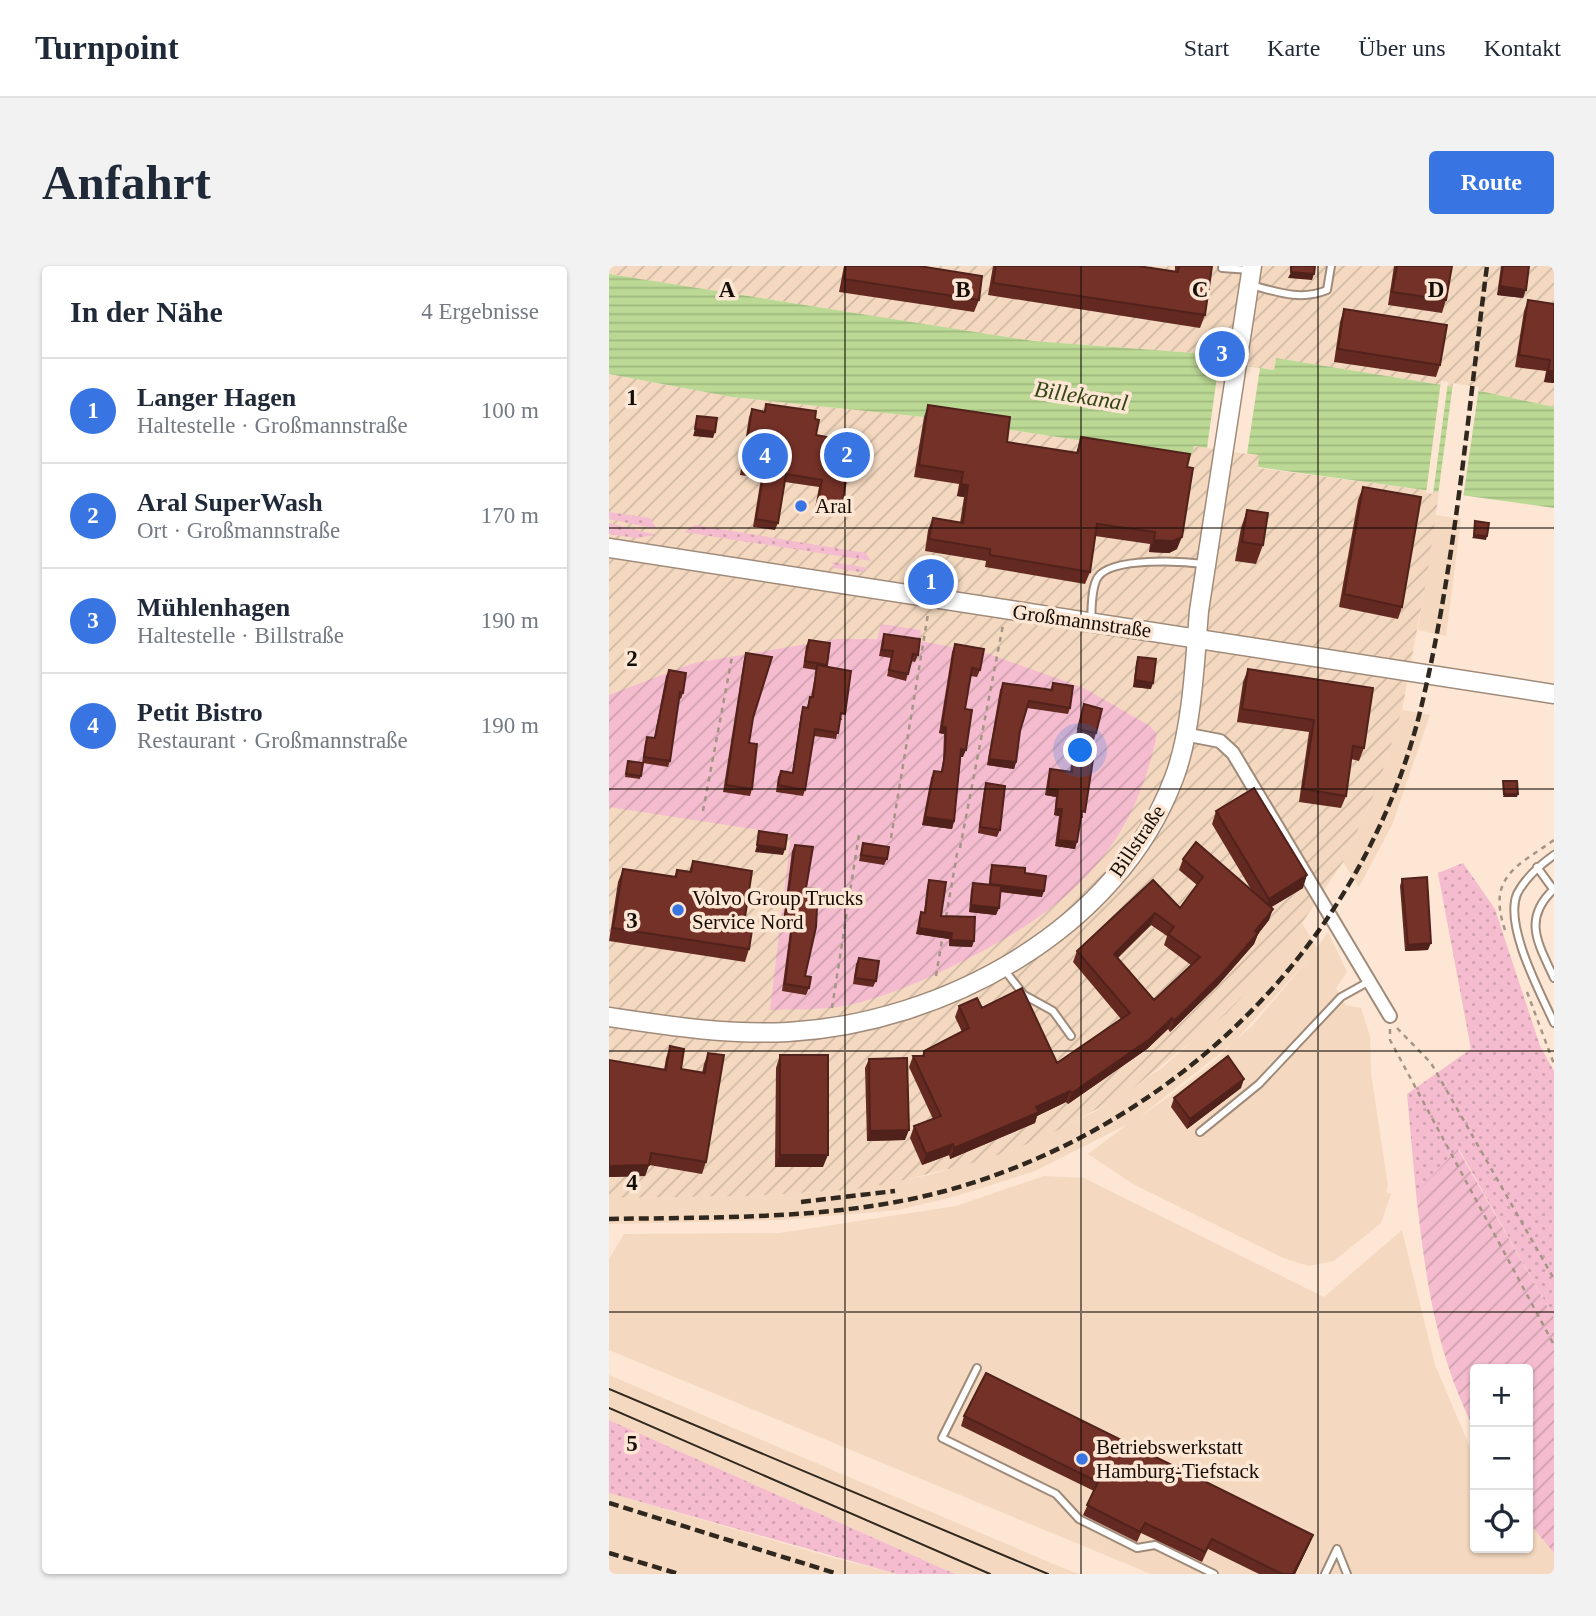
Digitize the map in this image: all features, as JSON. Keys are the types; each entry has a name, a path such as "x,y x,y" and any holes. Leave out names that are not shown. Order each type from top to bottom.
{"street":[{"name":"Billstraße","path":"609,1017 709,1031 750,1033 841,1026 924,1004 1002,967 1077,915 1133,854 1167,797 1181,758 1206,565 1251,274"},
{"name":"Großmannstraße","path":"609,548 1554,694"},
{"path":"1184,734 1220,741 1233,753 1389,1016"}],"lane":[{"path":"1222,268 1251,274 1286,294 1312,296 1327,290 1331,266"},
{"path":"1090,622 1096,581 1100,574 1114,568 1142,563 1181,561 1206,565"},
{"path":"1554,855 1537,867 1516,896 1516,924 1530,970 1554,1023"},
{"path":"1537,867 1554,889 1534,917 1537,939 1554,978"},
{"path":"1002,967 1024,995 1053,1011 1071,1036"},
{"path":"1200,1132 1259,1084 1341,997 1368,982"},
{"path":"977,1368 942,1438 1056,1494 1079,1519 1090,1525 1137,1548 1155,1545 1214,1574"},
{"path":"1325,1574 1337,1549 1347,1574"}],"path":[{"path":"891,838 931,598"},
{"path":"936,976 1007,609"},
{"path":"703,811 732,657"},
{"path":"832,1008 859,834"},
{"path":"1389,1016 1402,1035 1430,1063 1554,1279"},
{"path":"1389,1016 1390,1040 1554,1345"}],"shaded area":[{"path":"609,266 1554,266 1554,407 1485,392 1276,358 1274,370 1207,360 1207,354 1033,341 609,274"},
{"path":"609,374 732,397 924,417 1191,457 1194,446 1260,455 1258,468 1439,492 1427,576 1402,710 1378,786 1343,862 1266,971 1226,1014 1128,1092 1060,1129 1013,1150 969,1164 887,1184 848,1190 749,1196 609,1198"},
{"path":"609,512 650,518 657,529 609,519"},
{"path":"1435,515 1461,519 1446,636 1418,630"},
{"path":"609,523 656,535 636,538 609,534"},
{"path":"695,525 866,553 871,561 684,532"},
{"path":"832,562 869,568 860,572 834,568"},
{"path":"881,624 921,630 920,641 989,654 1084,688 1150,726 1157,734 1146,777 1130,814 1110,847 1087,876 1028,924 941,972 877,998 829,1008 770,1010 791,835 609,807 609,695 694,663 836,639 877,639"},
{"path":"1402,710 1430,715 1392,825 1359,887 1343,862 1378,786"},
{"path":"1463,863 1495,909 1540,1046 1554,1071 1554,1318 1459,1149 1416,1193 1407,1094 1471,1049 1438,873"},
{"path":"1302,923 1317,948 1328,932 1347,972 1336,988 1346,1005 1361,1008 1370,1036 1371,1073 1388,1186 1386,1192 1391,1194 1381,1223 1334,1261 1309,1266 1283,1258 1133,1184 1088,1154 1128,1124 1035,1171 956,1196 898,1210 782,1220 609,1224 609,1198 749,1196 848,1190 929,1175 1013,1150 1094,1112 1162,1068 1247,992","holes":["1311,956 1253,1025 1236,1040","1232,1044 1174,1093 1138,1118"]},
{"path":"1458,1149 1554,1318 1554,1553 1533,1528 1533,1364 1470,1364 1470,1420 1450,1372 1434,1315 1416,1193"},
{"path":"1044,1176 1084,1178 1324,1297 1402,1230 1435,1365 1470,1447 1470,1553 1533,1553 1533,1528 1554,1553 1554,1574 1151,1574 609,1350 609,1259 624,1234 780,1233 956,1206"},
{"path":"609,1375 1079,1574 955,1574 609,1420"},
{"path":"609,1420 955,1574 897,1574 609,1493"},
{"path":"609,1493 834,1558 897,1574 609,1574"}],"water":[{"name":"Billekanal","path":"609,274 1033,341 1208,354 1208,360 1274,370 1276,358 1485,392 1554,407 1554,508 1258,467 1259,455 1194,446 1191,457 924,417 732,397 609,374"}],"pier":[{"path":"1219,362 1260,368 1247,454 1207,448"},
{"path":"1441,381 1448,382 1433,494 1426,493"},
{"path":"1453,383 1479,387 1463,499 1438,495"}],"building":[{"path":"846,266 919,266 982,276 979,300 844,279"},
{"path":"996,266 1138,266 1178,272 1179,266 1212,266 1205,315 993,283"},
{"path":"1291,266 1315,266 1314,274 1291,272"},
{"path":"1397,266 1452,266 1446,300 1392,292"},
{"path":"1503,266 1529,266 1526,290 1500,286"},
{"path":"1528,300 1554,304 1554,371 1548,371 1550,360 1519,355"},
{"path":"1344,309 1447,325 1440,365 1338,349"},
{"path":"766,404 816,411 815,419 819,420 816,435 864,444 862,456 850,454 842,505 818,501 822,480 786,474 778,523 756,519 764,471 743,468 752,409 765,412"},
{"path":"928,405 1010,417 1007,442 1078,453 1081,437 1190,454 1187,467 1193,468 1182,537 1173,541 1154,540 1155,532 1097,524 1090,572 990,555 990,549 929,539 933,518 963,523 968,485 961,484 963,472 919,465"},
{"path":"697,416 717,418 715,432 695,429"},
{"path":"1363,487 1421,497 1402,607 1344,594"},
{"path":"1247,510 1268,513 1263,545 1242,542"},
{"path":"1475,521 1489,523 1487,536 1474,535"},
{"path":"884,634 920,639 918,655 913,654 908,674 889,670 893,651 882,650"},
{"path":"809,640 830,643 827,665 805,661"},
{"path":"955,644 984,649 980,670 972,668 965,709 972,710 966,750 961,749 954,821 925,817 934,771 942,772 946,727 942,726"},
{"path":"746,653 772,657 753,718 749,743 757,744 752,789 726,785"},
{"path":"1138,657 1156,659 1153,683 1135,680"},
{"path":"817,665 851,671 845,714 841,713 838,733 815,729 805,790 778,785 781,771 793,773 803,707 808,708 810,697 813,697"},
{"path":"1248,669 1373,688 1364,748 1353,746 1346,796 1303,789 1314,720 1242,709"},
{"path":"669,670 686,673 683,693 680,692 670,761 644,757 647,737 655,738"},
{"path":"1003,683 1052,690 1053,683 1073,686 1070,708 1029,701 1020,731 1016,762 989,759"},
{"path":"1084,704 1102,709 1096,733 1078,729"},
{"path":"1074,750 1094,753 1085,812 1082,811 1077,842 1058,840 1062,809 1056,809 1058,790 1048,789 1050,769 1072,772"},
{"path":"628,761 643,763 641,776 626,774"},
{"path":"1503,781 1517,781 1518,794 1504,794"},
{"path":"986,783 1005,786 1000,830 980,827"},
{"path":"1254,788 1307,875 1269,899 1216,811"},
{"path":"759,831 787,835 785,849 757,845"},
{"path":"1196,842 1273,909 1255,931 1258,933 1222,974 1174,1021 1172,1018 1151,1038 1072,1093 1070,1091 1036,1107 1039,1112 954,1148 953,1144 926,1154 914,1126 941,1116 913,1056 924,1056 924,1051 969,1028 959,1006 977,998 982,1008 1022,988 1057,1063 1130,1013 1077,951 1153,880 1180,908 1203,877 1183,859","holes":["1155,913 1174,927 1168,934 1200,957 1154,1000 1114,954"]},
{"path":"863,843 889,847 887,859 861,855"},
{"path":"795,845 813,847 806,888 818,889 816,927 805,976 811,977 809,988 785,984 793,917 785,917"},
{"name":"Volvo Group Trucks Service Nord","path":"693,861 752,871 745,917 754,918 749,949 613,928 623,869 676,877 677,870 691,872"},
{"path":"992,865 1025,868 1025,873 1046,876 1044,891 990,884"},
{"path":"1427,877 1431,943 1408,945 1402,879"},
{"path":"929,880 946,882 941,916 975,917 974,941 951,940 952,933 919,928 921,912 925,913"},
{"path":"973,883 1001,886 999,908 971,905"},
{"path":"859,958 879,961 876,981 855,978"},
{"path":"670,1046 684,1049 681,1069 705,1073 708,1053 724,1055 706,1162 651,1153 649,1165 609,1166 609,1060 666,1070"},
{"path":"780,1055 828,1055 828,1155 780,1155"},
{"path":"1228,1056 1244,1079 1190,1119 1174,1098"},
{"path":"907,1058 909,1130 870,1131 869,1059"},
{"name":"Betriebswerkstatt Hamburg-Tiefstack","path":"986,1373 1313,1535 1293,1574 1282,1574 1212,1539 1205,1552 1145,1523 1140,1532 1087,1505 1098,1482 964,1416"}],"tram line":[{"path":"609,1389 1048,1574"},
{"path":"609,1408 990,1574"}],"railway":[{"path":"609,1219 736,1217 820,1212 863,1207 945,1191 1029,1162 1108,1122 1181,1073 1247,1015 1305,949 1354,876 1392,797 1420,712 1452,547 1487,266"},
{"path":"801,1202 895,1191"},
{"path":"609,1503 838,1574"},
{"path":"609,1553 679,1574"}],"place":[{"name":"Mühlenhagen","path":"1222,354"},
{"name":"Aral SuperWash","path":"847,455"},
{"name":"Petit Bistro","path":"765,456"},
{"name":"Aral","path":"801,506"},
{"name":"Langer Hagen","path":"931,582"},
{"name":"Volvo Group Trucks Service Nord","path":"678,910"},
{"name":"Betriebswerkstatt Hamburg-Tiefstack","path":"1082,1459"}]}
